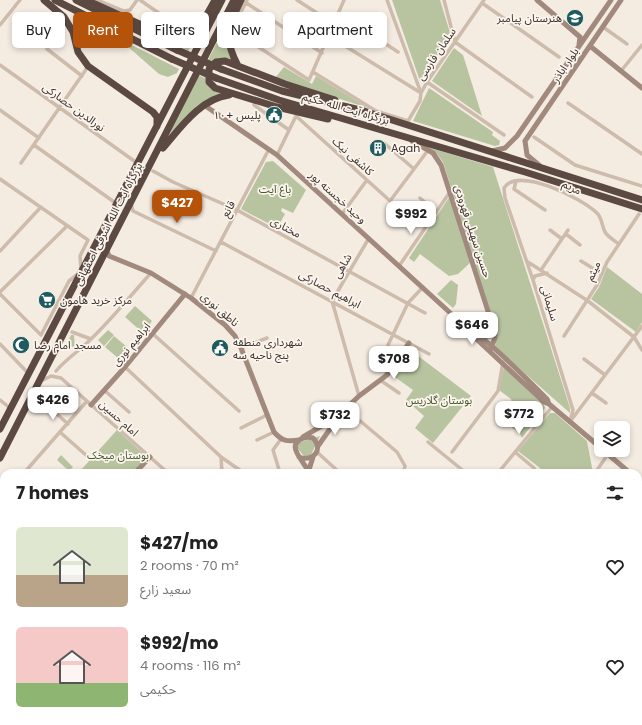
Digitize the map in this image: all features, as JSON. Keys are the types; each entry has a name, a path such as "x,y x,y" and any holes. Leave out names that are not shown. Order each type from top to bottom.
{"highway":[{"path":"44,0 64,17 72,32 79,56 88,66 153,112 157,117 156,129"},
{"name":"بزرگراه آیت الله حکیم","path":"55,0 172,59 216,78 279,100 525,172 641,212"},
{"name":"بزرگراه آیت الله حکیم","path":"76,0 177,50 221,69 282,91 364,111 642,200"},
{"path":"86,0 164,35 177,37 187,35 202,24 216,0"},
{"name":"بزرگراه آیت الله اشرفی اصفهانی","path":"0,429 222,0"},
{"name":"بزرگراه آیت الله اشرفی اصفهانی","path":"0,458 156,156 234,0"},
{"path":"238,66 230,52 228,35 229,27 244,1"},
{"path":"356,122 324,118 284,109 234,94 212,86 208,78 208,72 211,66 220,61 364,111"},
{"path":"156,156 204,105 220,96 234,94"},
{"path":"51,331 53,340 61,338"},
{"path":"40,352 44,349 50,349 52,357"}],"street":[{"path":"0,25 20,0"},
{"path":"97,0 119,10 130,10 137,0"},
{"path":"140,0 157,12"},
{"path":"297,0 316,12"},
{"path":"338,12 344,0"},
{"path":"387,0 421,93"},
{"path":"444,0 455,42 532,97"},
{"path":"536,0 580,37 579,46"},
{"name":"بلوار اباذر","path":"489,151 505,148 517,136 611,0"},
{"name":"بلوار اباذر","path":"525,141 621,0"},
{"path":"322,53 244,1 235,24 234,31 310,80 313,72 322,53 324,48"},
{"path":"483,2 559,58"},
{"name":"سلمان فارسی","path":"313,72 376,111 408,121 420,101 421,93 426,82 483,2"},
{"path":"603,27 627,44"},
{"path":"387,45 398,52"},
{"path":"621,71 642,45"},
{"path":"590,46 642,88"},
{"path":"348,48 421,93"},
{"path":"47,49 82,76"},
{"name":"نورالدین حصارکی","path":"0,65 138,164"},
{"path":"21,163 61,108 87,68"},
{"path":"426,82 504,135"},
{"path":"568,103 642,154"},
{"name":"وحید خجسته پور","path":"204,105 277,155 470,330 479,336 544,402 551,405"},
{"path":"254,105 289,130 277,155"},
{"path":"0,110 39,138"},
{"name":"کاشفی نیک","path":"289,130 296,116 399,209"},
{"name":"حسین سهیلی قهرودی","path":"402,136 433,153 441,165 493,326 495,336 491,349"},
{"path":"517,136 518,143 525,141 527,155 533,161 552,172"},
{"path":"534,137 575,165 642,186"},
{"path":"384,143 414,170"},
{"path":"34,145 117,204"},
{"name":"قانع","path":"191,298 269,149"},
{"path":"390,201 426,153"},
{"name":"مختاری","path":"154,171 173,182 238,210 426,313"},
{"path":"0,179 88,240 80,256 81,272 69,281 41,335 0,293 67,226"},
{"path":"342,214 367,180"},
{"path":"516,181 514,189 545,210"},
{"name":"سلیمانی","path":"516,181 507,183 503,192 527,261 573,410 570,421"},
{"name":"مریم","path":"516,181 529,182 571,194 597,213 605,233 619,244"},
{"path":"399,266 450,191"},
{"path":"420,198 436,212"},
{"path":"131,203 133,211 216,251"},
{"path":"0,251 41,207"},
{"name":"میثم","path":"564,336 588,301 607,262 641,212"},
{"path":"550,230 562,239"},
{"path":"541,270 568,230"},
{"path":"566,234 580,245"},
{"name":"شاهی","path":"332,301 369,238"},
{"name":"ابراهیم حصارکی","path":"221,242 429,354"},
{"name":"ناطق نوری","path":"107,251 109,256 151,273 185,294 224,325 235,336 274,432 281,439 288,442"},
{"path":"527,261 588,301 634,337 642,350"},
{"path":"581,261 602,274"},
{"path":"56,371 64,361 75,355 91,339 151,273"},
{"path":"533,280 535,276 547,273"},
{"path":"388,345 408,303 423,287"},
{"name":"ابراهیم نوری","path":"89,403 104,390 125,367 185,294"},
{"path":"332,301 359,396"},
{"path":"479,336 490,336 493,326"},
{"path":"570,421 642,326"},
{"name":"وحید خجسته پور","path":"470,330 471,334 491,349 547,399 551,405 594,442"},
{"path":"72,332 91,339"},
{"path":"153,334 239,411"},
{"path":"241,348 267,338"},
{"path":"298,455 296,448 301,439 338,416 359,396 387,375 410,343"},
{"path":"0,344 28,373"},
{"path":"584,359 605,375"},
{"path":"382,360 387,375"},
{"path":"452,452 498,391 503,362"},
{"path":"125,367 221,457 238,469"},
{"name":"امام حسین","path":"37,384 45,377 58,377 164,469"},
{"path":"380,380 399,393"},
{"path":"104,390 129,412"},
{"path":"592,393 606,403"},
{"path":"0,400 11,408"},
{"path":"28,469 89,403"},
{"path":"501,469 551,405"},
{"path":"49,407 68,424"},
{"path":"346,409 397,452 405,466 404,469"},
{"path":"241,428 267,415"},
{"path":"309,469 313,457 317,452 318,446 338,416"},
{"path":"61,432 87,456"},
{"path":"257,440 274,432"},
{"path":"307,469 288,442 313,438 318,446"},
{"path":"279,469 273,450 281,439"},
{"path":"428,442 461,469"},
{"path":"317,452 336,469"},
{"path":"515,452 534,469"},
{"path":"298,455 308,459 313,457"},
{"path":"139,469 150,457"},
{"path":"221,457 222,469"},
{"path":"598,469 606,457"},
{"name":"وحید خجسته پور","path":"611,457 625,469"}],"green space":[{"path":"392,0 440,0 451,36 420,81"},
{"path":"84,1 109,12 106,12"},
{"path":"133,23 141,26 141,29 133,25"},
{"path":"217,42 217,48 229,48 234,63 212,62 208,60"},
{"path":"133,46 179,69 177,73 168,77 159,74 129,48 133,48"},
{"path":"180,48 190,48 188,52"},
{"path":"454,48 463,55 482,116 432,81"},
{"path":"284,67 312,84 316,76 368,108 275,78"},
{"path":"198,75 205,78 211,88 221,94 165,144"},
{"path":"429,88 493,132 492,135 500,141 499,145 495,146 413,121"},
{"path":"421,145 493,167 570,408 570,413 495,347 497,333 443,162 437,154"},
{"name":"باغ آیت","path":"273,161 306,190 293,213 282,208 281,211 285,214 277,228 241,209 266,162"},
{"path":"450,196 471,262 458,274 449,276 420,254 414,262 409,258"},
{"path":"607,267 642,294 642,322 636,332 591,299 599,287"},
{"path":"451,280 458,285 456,304 453,308 437,294"},
{"path":"135,306 152,321 143,333 125,317"},
{"path":"108,330 114,335 104,346 98,340"},
{"path":"71,335 74,335 75,349 67,343"},
{"path":"114,336 127,347 118,358 105,347"},
{"name":"بوستان گلاریس","path":"409,349 471,396 433,443 415,428 424,416 406,400 413,390 392,375"},
{"path":"504,367 543,403 545,408 522,438 520,434 521,432 512,428 512,420 509,417 503,416 512,403 511,399 499,390"},
{"path":"550,413 555,413 587,441 592,469 540,469 518,451"},
{"name":"بوستان میخک","path":"117,430 147,457 136,469 82,469"},
{"path":"320,436 308,461 294,444"},
{"path":"61,455 73,467 71,469 67,469 57,460"}],"place":[{"name":"هنرستان پیامبر","path":"575,18"},
{"name":"پلیس +۱۰","path":"274,115"},
{"name":"Agah","path":"378,148"},
{"name":"مرکز خرید هامون","path":"47,300"},
{"name":"مسجد امام رضا","path":"21,345"},
{"name":"شهرداری منطقه پنج ناحیه سه","path":"220,348"}]}
